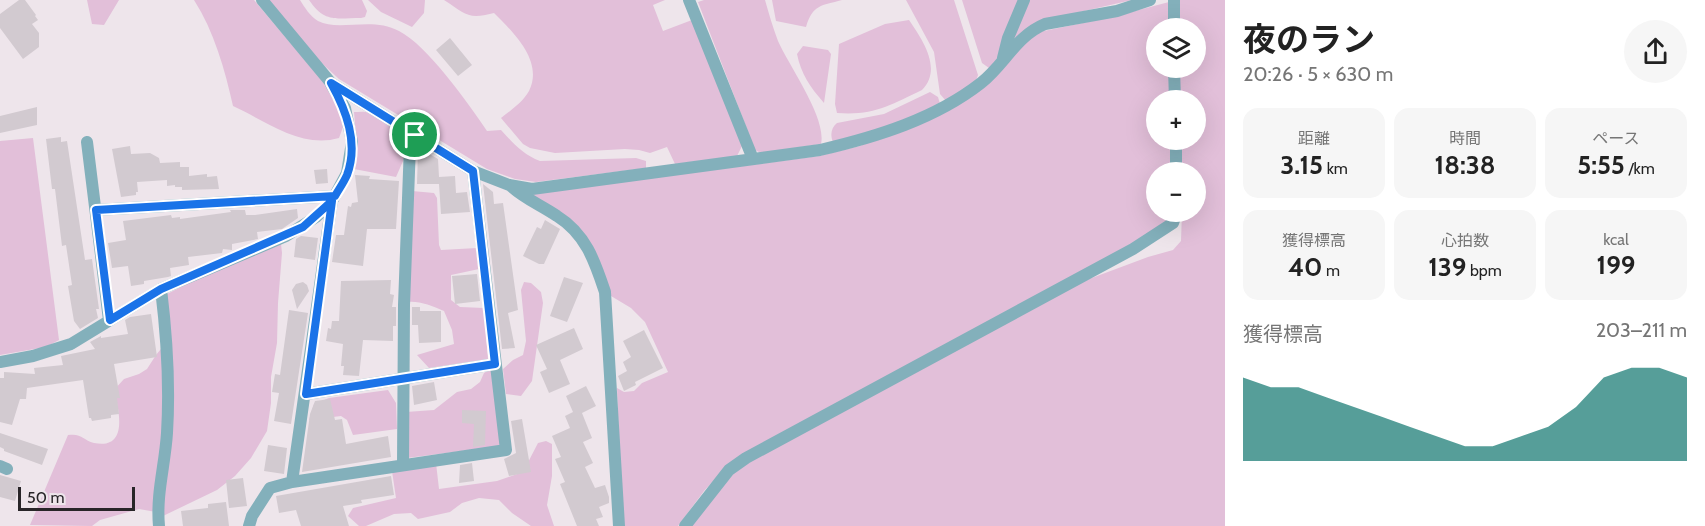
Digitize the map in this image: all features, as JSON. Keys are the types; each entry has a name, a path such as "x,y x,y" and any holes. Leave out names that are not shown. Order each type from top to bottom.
{"street":[{"path":"262,0 331,83 345,108 352,142 347,173 334,199 292,482"},
{"path":"689,0 753,159"},
{"path":"1002,61 1008,38 1024,0"},
{"path":"1174,0 1174,18"},
{"path":"331,83 473,171 509,185 532,189 820,150 859,141 896,129 939,110 968,93 984,81 1025,35 1035,28 1045,24 1116,11 1143,1"},
{"path":"403,465 410,145 415,135"},
{"path":"87,142 110,320"},
{"path":"250,526 252,516 270,488 292,482 506,450 473,171"},
{"path":"509,185 525,199 558,216 576,230 595,260 605,292 619,526"},
{"path":"96,210 334,199"},
{"path":"0,362 33,356 70,344 161,289 303,227 334,199"},
{"path":"685,526 721,478 746,458 1123,254 1173,222"},
{"path":"159,526 159,488 167,437 169,392 168,347 161,289"},
{"path":"306,394 495,364"}],"shaded area":[{"path":"87,0 119,0 104,25 92,24"},
{"path":"194,0 254,0 330,90 339,109 343,127 339,138 311,140 297,137 233,106 218,51"},
{"path":"269,0 300,0 313,17 326,24 378,25 399,31 410,38 434,62 459,91 487,131 501,130 519,148 540,161 636,158 646,161 646,168 536,182 515,179 487,169 339,79 315,57"},
{"path":"309,0 362,0 367,11 365,17 361,18 331,18 320,13"},
{"path":"368,0 425,0 424,13 412,27 381,12"},
{"path":"444,0 665,0 653,5 663,31 692,20 742,146 737,156 675,164 667,147 650,153 625,149 555,153 530,148 523,144 501,118 520,103 529,91 533,80 530,58 510,29 494,13 472,16"},
{"path":"704,0 765,0 778,41 813,107 821,133 821,144 761,153 755,150 698,2"},
{"path":"772,0 842,0 823,5 815,10 806,27 776,21"},
{"path":"906,0 954,0 978,75 976,81 946,101 940,94 934,52"},
{"path":"962,0 1132,0 1045,20 989,68 982,63"},
{"path":"1178,0 1225,0 1225,526 690,526 733,474 749,462 1065,288 1173,250 1181,241 1182,222 1206,222 1206,162 1181,162 1181,150 1206,150 1206,90 1180,90 1179,78 1206,78 1206,18 1179,18"},
{"path":"1169,2 1170,18 1146,18 1146,78 1171,78 1171,90 1146,90 1146,150 1172,150 1173,162 1146,162 1146,222 1167,222 1096,265 726,467 704,491 678,526 622,526 617,388 624,392 634,391 642,383 668,372 645,322 631,308 611,296 592,248 526,194 819,156 860,146 970,97 985,87 1028,38 1039,32"},
{"path":"909,20 924,45 931,64 928,82 922,90 891,105 872,111 837,113 835,104 839,44 885,24"},
{"path":"803,46 828,50 831,54 824,103 810,86 801,68 797,54"},
{"path":"930,92 938,97 940,104 893,125 833,142 833,127 837,123 884,114"},
{"path":"354,112 367,112 381,119 392,128 405,146 407,152 396,177 354,169 357,148"},
{"path":"33,138 59,340 46,347 0,355 0,141"},
{"path":"412,191 434,193 437,198 441,250 477,248 479,269 451,275 451,300 460,307 484,308 488,359 429,368 417,355 454,344 452,330 444,311 422,303 408,302"},
{"path":"281,244 277,343 271,377 271,403 267,431 251,458 235,476 217,490 163,516 167,294 229,263"},
{"path":"524,282 531,283 541,292 543,303 532,381 521,396 506,394 503,369 523,355 526,341 521,290"},
{"path":"165,344 167,390 156,512 139,509 100,520 92,526 30,525 68,435 79,436 94,443 105,444 113,440 119,427 114,390 124,379 147,369"},
{"path":"492,368 501,446 407,458 406,412 434,410 457,392 471,389 480,382 484,373"},
{"path":"388,390 396,403 397,429 353,435 347,420 341,416 309,420 314,404 329,398"},
{"path":"546,441 552,444 552,476 547,505 554,526 531,526 512,513 499,500 479,498 462,503 450,512 418,519 411,513 394,514 366,526 359,526 348,516 353,508 396,498 392,471 436,463 439,489 497,481 523,472 538,443"}],"building":[{"path":"19,0 25,0 36,15 38,20 32,24 39,33 39,47 23,59 0,28 0,14"},
{"path":"450,38 472,65 458,76 436,50"},
{"path":"37,107 37,125 0,133 0,116"},
{"path":"61,137 61,142 67,141 85,260 92,259 99,309 96,309 98,318 80,329 74,321 68,286 72,285 66,245 62,246 46,139"},
{"path":"130,146 131,154 150,153 159,158 160,163 180,162 180,167 189,167 189,176 207,174 207,177 217,176 219,189 182,190 182,187 175,187 175,185 167,186 167,180 137,182 136,195 121,197 112,149"},
{"path":"418,151 426,152 438,159 439,177 455,176 456,193 467,192 470,212 441,214 439,184 417,184"},
{"path":"327,169 328,183 316,184 314,170"},
{"path":"355,175 370,176 369,179 399,181 396,229 367,229 363,266 332,262 336,235 344,235 348,206 351,207 352,203 358,202"},
{"path":"483,184 493,192 494,204 503,203 518,310 508,313 515,348 502,349"},
{"path":"297,209 298,218 282,229 257,232 258,239 232,244 232,250 223,249 222,253 188,257 189,265 170,268 171,276 168,277 131,286 128,266 112,268 108,243 126,240 123,221 171,215 172,218 180,217 180,219 231,212 230,210 245,210 246,215 255,215"},
{"path":"545,220 560,229 544,264 539,264 523,256 537,227 541,229"},
{"path":"301,236 318,238 315,260 294,257 296,239"},
{"path":"477,274 480,301 455,304 452,276"},
{"path":"564,277 583,283 567,322 550,316"},
{"path":"391,280 390,294 394,295 392,307 396,307 393,341 363,340 359,376 343,375 344,366 341,366 343,344 326,341 328,328 331,329 332,321 339,321 341,281"},
{"path":"303,282 309,291 297,309 292,290 296,284"},
{"path":"412,307 420,307 420,311 441,311 441,342 419,343 418,325 412,325"},
{"path":"289,310 308,313 291,424 274,421 279,393 272,392 275,374 280,375"},
{"path":"151,314 157,357 114,364 120,398 117,398 119,414 111,415 111,418 92,421 89,418 83,380 27,388 26,399 20,399 12,425 0,422 0,378 4,378 4,372 35,374 34,368 63,365 61,356 95,349 90,342 101,336 101,338 128,334 125,320"},
{"path":"574,328 583,349 560,360 570,384 549,393 540,372 547,369 536,345"},
{"path":"644,330 663,368 635,382 636,385 624,391 618,376 627,371 623,362 631,357 623,341"},
{"path":"434,382 437,400 414,405 412,386"},
{"path":"586,386 596,406 582,413 592,438 583,442 593,463 585,467 595,488 605,485 609,497 609,503 599,507 603,517 596,519 599,526 577,526 560,484 565,482 555,459 561,457 552,436 570,428 565,416 573,412 566,396"},
{"path":"330,399 335,420 342,419 346,444 388,436 391,457 302,472 310,414 315,401"},
{"path":"462,410 486,411 485,445 473,447 474,424 462,423"},
{"path":"522,419 531,472 509,476 504,459 516,453 511,421"},
{"path":"0,433 48,449 42,465 4,451 0,447"},
{"path":"268,445 287,448 284,474 264,471"},
{"path":"472,463 474,481 459,483 460,465"},
{"path":"0,475 21,481 15,501 0,497"},
{"path":"391,476 394,495 361,500 362,503 343,506 349,526 301,526 296,510 279,513 276,496"},
{"path":"243,478 247,506 229,508 226,480"},
{"path":"226,502 229,526 183,526 181,511 208,508 208,504"}],"route":[{"path":"331,83 415,135 473,171 495,364 306,394 332,201 303,227 161,289 110,320 96,210 335,196 347,173 352,142 345,108 331,83"}]}
